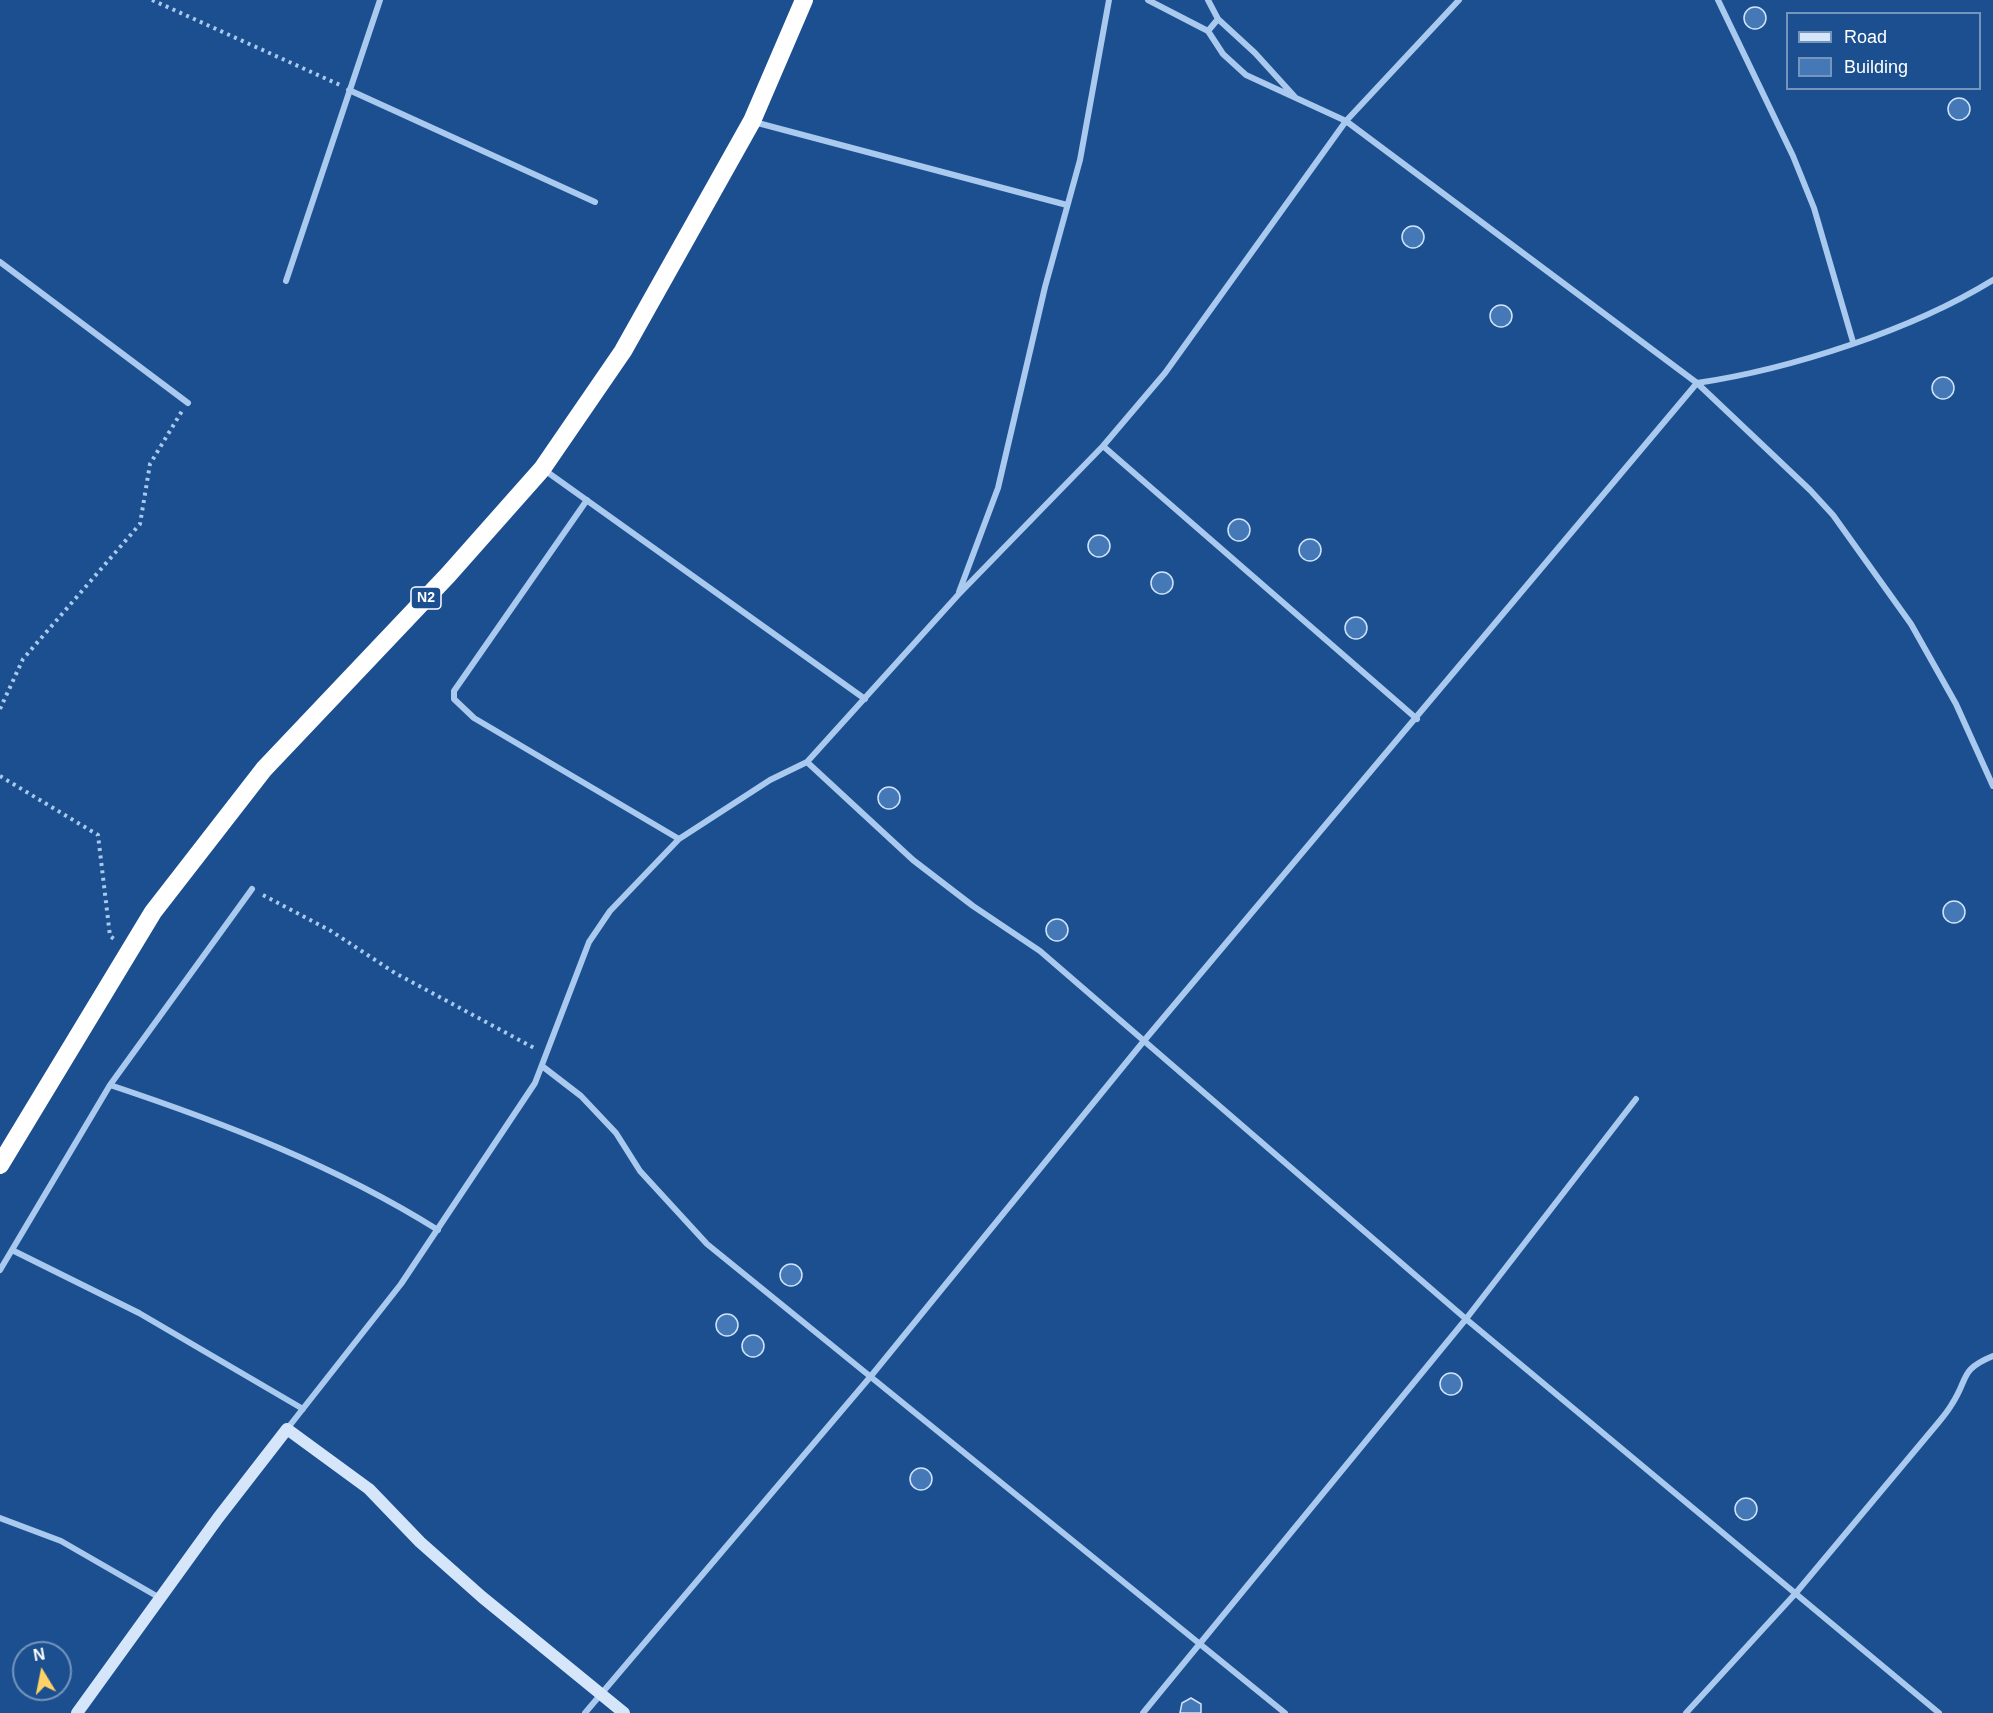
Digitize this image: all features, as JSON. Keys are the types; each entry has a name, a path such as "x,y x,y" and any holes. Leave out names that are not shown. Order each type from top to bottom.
{"highway":[{"name":"N2","path":"0,1165 153,912 264,770 448,575 543,469 623,351 752,122 804,0"}],"street":[{"path":"286,281 380,0"},
{"path":"958,595 998,488 1080,160 1109,0"},
{"path":"1148,0 1208,31 1233,66 1264,85 1346,122 1697,383 1833,515 1911,624 1956,704 1993,786"},
{"path":"1208,0 1218,19 1255,53 1297,99"},
{"path":"77,1713 160,1598 401,1284 438,1230 529,1092 547,1055 589,942 610,911 679,839 770,780 807,762 958,595 1103,446 1165,373 1346,122 1459,0"},
{"path":"1718,0 1794,156 1814,208 1853,342"},
{"path":"1208,31 1218,19"},
{"path":"349,90 595,202"},
{"path":"752,122 1067,205"},
{"path":"0,262 188,403"},
{"path":"585,1713 871,1376 1143,1042 1417,719 1697,383 1732,378 1853,342 1954,304 1993,280"},
{"path":"1103,446 1417,719"},
{"path":"543,469 865,699"},
{"path":"587,500 454,691 454,699 474,718 679,839"},
{"path":"807,762 913,860 973,906 1041,951 1143,1042 1466,1319 1939,1713"},
{"path":"0,1270 110,1085 252,889"},
{"path":"542,1066 581,1096 616,1133 640,1171 707,1244 1285,1713"},
{"path":"110,1085 256,1138 382,1195 438,1230"},
{"path":"1143,1713 1466,1319 1636,1099"},
{"path":"12,1250 139,1313 303,1409"},
{"path":"1686,1713 1795,1594 1953,1403 1965,1374 1979,1362 1993,1356"},
{"path":"288,1429 369,1489 420,1542 482,1597 624,1713"},
{"path":"0,1518 61,1541 160,1598"}],"path":[{"path":"152,0 349,90"},
{"path":"0,709 23,659 140,524 150,464 188,403"},
{"path":"0,776 98,835 110,936 130,950"},
{"path":"252,889 331,931 395,974 547,1055"}],"building":[{"path":"1755,7 1763,10 1766,18 1763,26 1755,29 1747,26 1744,18 1747,10"},
{"path":"1959,98 1967,101 1970,109 1967,117 1959,120 1951,117 1948,109 1951,101"},
{"path":"1413,226 1421,229 1424,237 1421,245 1413,248 1405,245 1402,237 1405,229"},
{"path":"1501,305 1509,308 1512,316 1509,324 1501,327 1493,324 1490,316 1493,308"},
{"path":"1943,377 1951,380 1954,388 1951,396 1943,399 1935,396 1932,388 1935,380"},
{"path":"1239,519 1247,522 1250,530 1247,538 1239,541 1231,538 1228,530 1231,522"},
{"path":"1099,535 1107,538 1110,546 1107,554 1099,557 1091,554 1088,546 1091,538"},
{"path":"1310,539 1318,542 1321,550 1318,558 1310,561 1302,558 1299,550 1302,542"},
{"path":"1162,572 1170,575 1173,583 1170,591 1162,594 1154,591 1151,583 1154,575"},
{"path":"1356,617 1364,620 1367,628 1364,636 1356,639 1348,636 1345,628 1348,620"},
{"path":"889,787 897,790 900,798 897,806 889,809 881,806 878,798 881,790"},
{"path":"1954,901 1962,904 1965,912 1962,920 1954,923 1946,920 1943,912 1946,904"},
{"path":"1057,919 1065,922 1068,930 1065,938 1057,941 1049,938 1046,930 1049,922"},
{"path":"791,1264 799,1267 802,1275 799,1283 791,1286 783,1283 780,1275 783,1267"},
{"path":"727,1314 735,1317 738,1325 735,1333 727,1336 719,1333 716,1325 719,1317"},
{"path":"753,1335 761,1338 764,1346 761,1354 753,1357 745,1354 742,1346 745,1338"},
{"path":"1451,1373 1459,1376 1462,1384 1459,1392 1451,1395 1443,1392 1440,1384 1443,1376"},
{"path":"921,1468 929,1471 932,1479 929,1487 921,1490 913,1487 910,1479 913,1471"},
{"path":"1746,1498 1754,1501 1757,1509 1754,1517 1746,1520 1738,1517 1735,1509 1738,1501"},
{"path":"1191,1698 1201,1704 1201,1713 1180,1713 1182,1703"}]}
